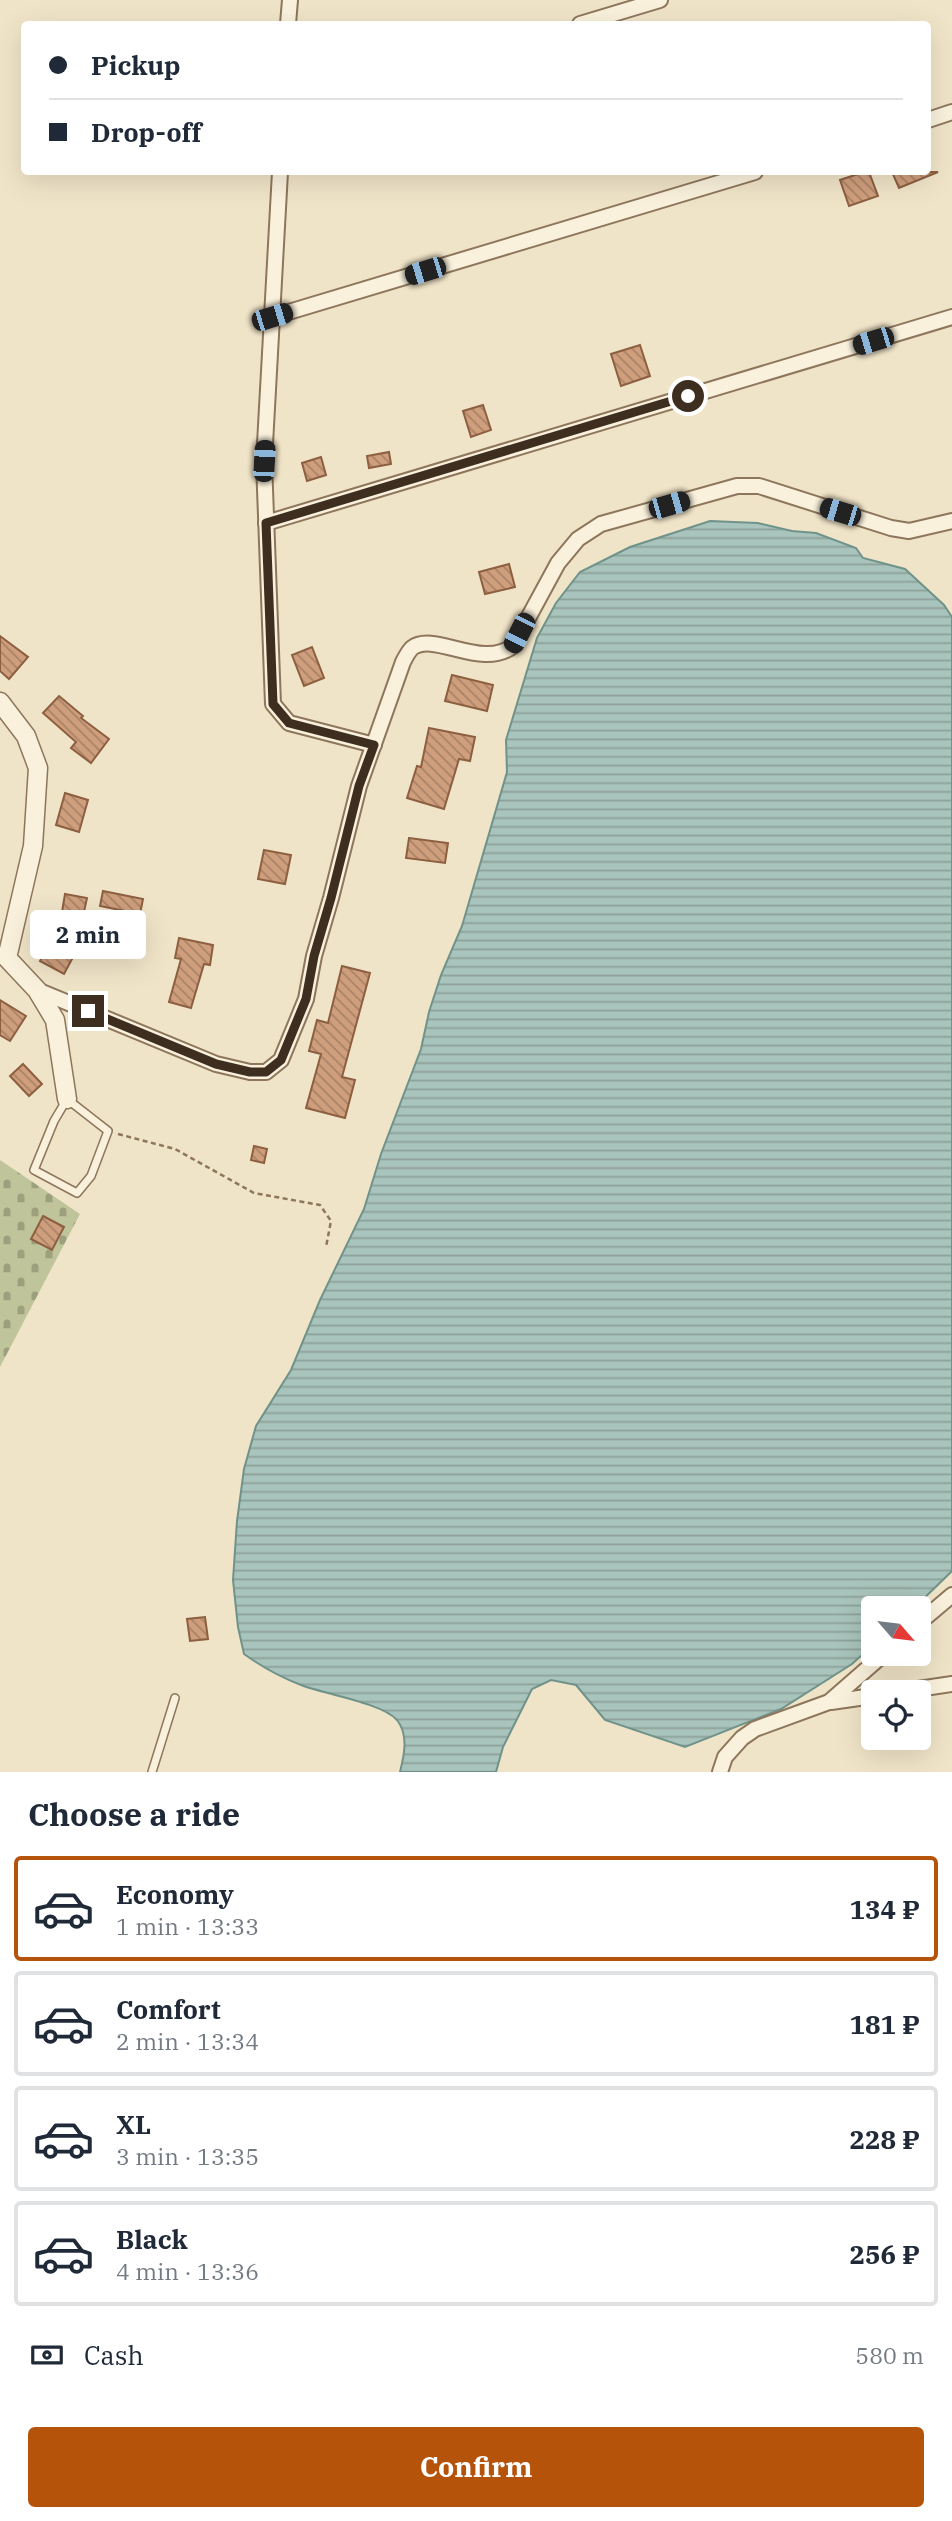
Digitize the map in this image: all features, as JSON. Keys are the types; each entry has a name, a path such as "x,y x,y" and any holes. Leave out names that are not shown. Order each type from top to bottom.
{"street":[{"path":"288,21 290,0"},
{"path":"590,21 660,0"},
{"path":"931,119 952,112"},
{"path":"280,175 264,461 273,704 289,723 374,745"},
{"path":"272,317 745,175"},
{"path":"266,523 952,317"},
{"path":"37,990 216,1064 250,1072 266,1072 281,1060 306,999 314,956 359,786 403,662 413,647 424,644 491,655 504,653 513,646 558,563 578,540 601,524 737,486 759,486 891,528 909,531 952,521"},
{"path":"0,702 26,736 38,768 33,846 7,958 37,990 55,1020 68,1099"},
{"path":"931,1613 952,1595"},
{"path":"829,1702 870,1666"},
{"path":"931,1688 952,1685"},
{"path":"720,1772 725,1757 733,1746 755,1729 829,1702 861,1698"}],"lane":[{"path":"68,1099 108,1131 91,1176 77,1194 34,1170 54,1121 68,1099"},
{"path":"152,1772 175,1698"}],"path":[{"path":"108,1131 175,1149 254,1193 320,1205 331,1222 326,1247"}],"green space":[{"path":"0,1160 80,1214 0,1367"}],"water":[{"path":"710,521 758,523 792,531 816,533 856,548 863,558 905,569 944,605 952,617 952,1571 926,1596 861,1596 861,1656 852,1664 781,1709 685,1747 605,1720 576,1685 551,1680 532,1689 503,1747 496,1772 400,1772 404,1752 403,1732 397,1720 390,1714 293,1682 244,1654 233,1580 244,1469 256,1426 291,1370 320,1300 364,1209 381,1154 421,1049 429,1012 462,926 507,772 506,740 537,638 556,603 580,572 630,547"}],"building":[{"path":"855,175 870,175 878,196 849,206 840,180"},
{"path":"893,175 931,175 899,188"},
{"path":"640,345 650,376 621,386 611,354"},
{"path":"483,405 491,430 471,437 463,411"},
{"path":"389,452 391,464 369,468 367,456"},
{"path":"321,457 326,475 307,481 302,463"},
{"path":"509,564 515,587 485,594 479,572"},
{"path":"0,636 28,657 9,679 0,671"},
{"path":"312,647 324,678 304,686 292,655"},
{"path":"452,675 493,685 487,711 445,701"},
{"path":"59,696 83,716 81,718 109,739 91,763 71,748 76,742 43,713"},
{"path":"429,728 475,737 470,761 459,759 444,809 407,798 417,766 421,767"},
{"path":"65,793 88,800 79,832 56,825"},
{"path":"409,838 448,843 445,863 406,858"},
{"path":"264,850 291,855 285,884 258,879"},
{"path":"103,891 143,899 140,914 100,906"},
{"path":"65,894 87,898 83,916 62,912"},
{"path":"55,934 79,946 64,974 40,961"},
{"path":"179,938 213,945 210,965 204,964 191,1008 169,1002 181,959 175,958"},
{"path":"342,966 370,973 342,1077 355,1080 345,1118 306,1108 321,1054 309,1051 317,1020 328,1023"},
{"path":"0,1000 26,1016 10,1041 0,1035"},
{"path":"23,1064 42,1084 29,1096 10,1076"},
{"path":"254,1146 267,1149 264,1163 251,1160"},
{"path":"43,1216 64,1227 52,1250 31,1239"},
{"path":"205,1617 208,1639 190,1641 187,1619"}],"route":[{"path":"88,1011 216,1064 250,1072 266,1072 281,1060 306,999 314,956 359,786 374,745 289,723 273,704 266,523 688,396"}]}
